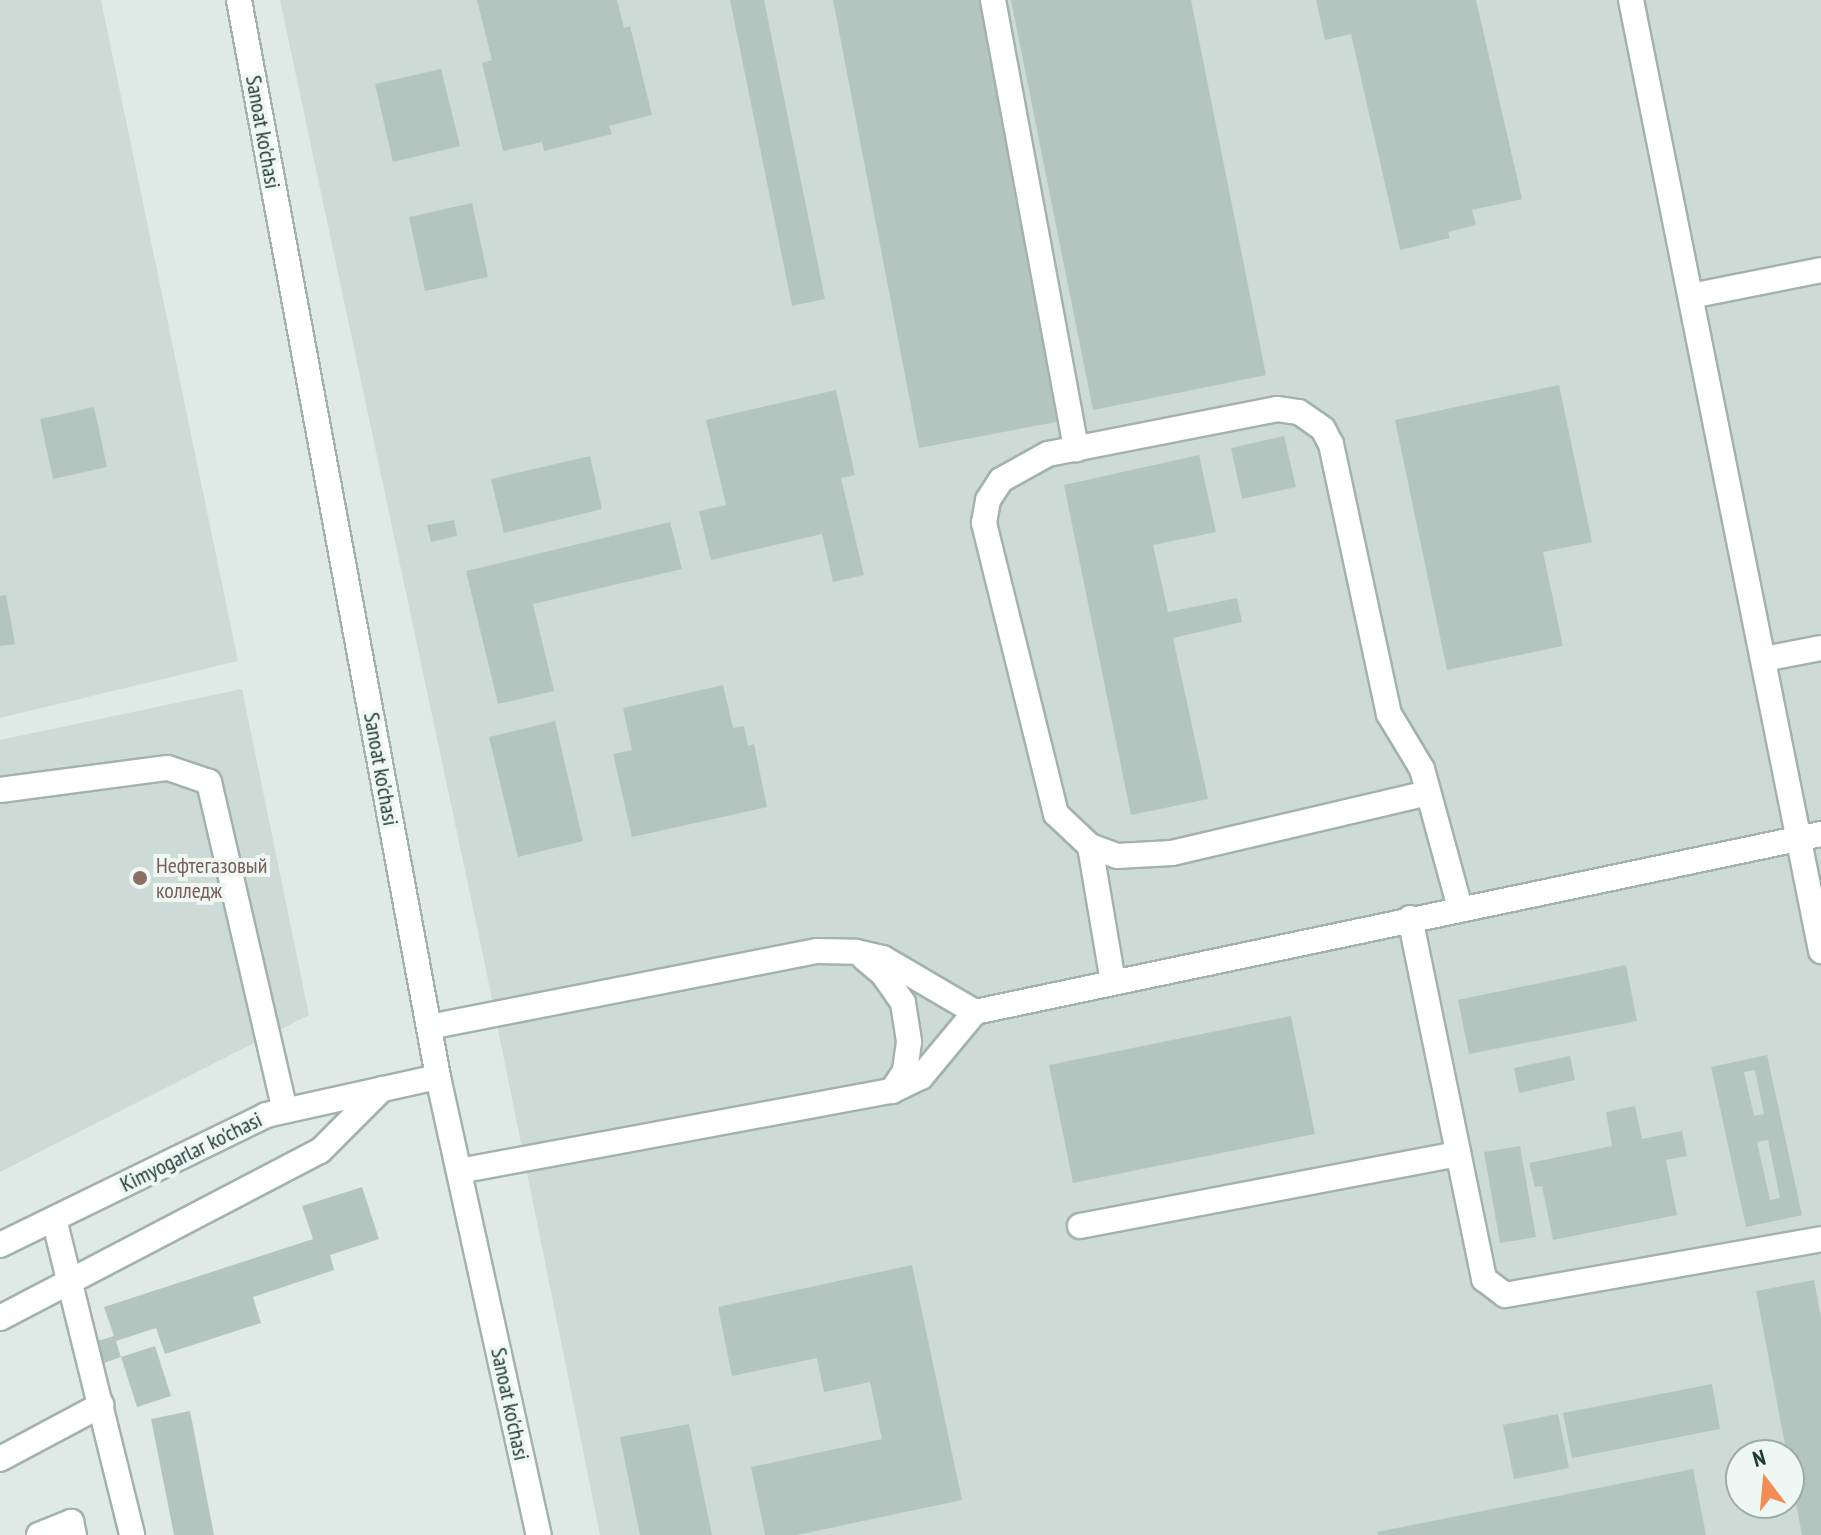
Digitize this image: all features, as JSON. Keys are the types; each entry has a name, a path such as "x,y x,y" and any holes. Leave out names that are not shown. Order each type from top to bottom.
{"street":[{"name":"Sanoat ko'chasi","path":"239,0 438,1077 539,1535"},
{"path":"993,0 1076,449"},
{"path":"1631,0 1764,659 1811,837 1821,951"},
{"path":"1691,296 1821,270"},
{"path":"1428,793 1172,853 1117,856 1090,846 1056,814 984,523 988,500 1001,480 1048,454 1277,409 1299,412 1323,429 1331,444 1389,714 1422,769 1460,908"},
{"path":"1764,659 1821,648"},
{"path":"0,790 168,768 209,782 285,1110"},
{"path":"459,1171 892,1091 921,1077 975,1012 1410,918 1811,837"},
{"path":"1090,846 1113,982"},
{"path":"1410,918 1484,1279 1505,1295 1821,1239"},
{"path":"429,1027 817,951 856,952 883,958 975,1012"},
{"path":"856,952 883,974 903,1003 909,1042 905,1071 892,1091"},
{"name":"Kimyogarlar ko'chasi","path":"0,1245 266,1115 438,1077"},
{"path":"0,1318 320,1151 382,1089"},
{"path":"1080,1226 1458,1154"},
{"path":"54,1219 132,1535"},
{"path":"0,1459 101,1405"},
{"path":"39,1535 71,1522 74,1535"}],"shaded area":[{"path":"0,0 101,0 238,661 0,718"},
{"path":"280,0 1821,0 1821,1535 600,1535 483,955"},
{"name":"Нефтегазовый колледж","path":"242,689 309,1015 0,1172 0,740"}],"building":[{"path":"477,0 617,0 624,28 630,26 652,115 609,126 612,134 544,151 542,142 503,151 482,63 492,60"},
{"path":"730,0 764,0 825,299 792,306"},
{"path":"833,0 981,0 1061,421 919,448"},
{"path":"1011,0 1191,0 1266,375 1093,410"},
{"path":"1316,0 1476,0 1522,199 1472,210 1476,225 1448,232 1450,238 1400,250 1351,34 1325,40"},
{"path":"441,69 460,146 393,162 375,84"},
{"path":"472,203 488,277 425,291 409,217"},
{"path":"1559,385 1592,542 1543,552 1563,646 1447,670 1395,420"},
{"path":"836,390 855,475 841,478 864,575 833,582 822,534 711,560 699,511 726,505 706,420"},
{"path":"94,407 107,467 53,479 40,419"},
{"path":"1284,436 1296,487 1242,499 1231,448"},
{"path":"1199,455 1216,532 1153,545 1168,612 1237,598 1242,622 1173,638 1208,799 1131,815 1064,485"},
{"path":"590,456 602,509 504,533 491,479"},
{"path":"454,520 457,536 431,542 427,525"},
{"path":"670,522 682,569 533,604 554,691 498,704 466,571"},
{"path":"6,595 15,644 0,646 0,596"},
{"path":"723,685 733,728 744,726 748,746 754,744 767,807 632,837 613,754 632,750 623,708"},
{"path":"555,721 583,841 518,857 489,737"},
{"path":"1626,965 1637,1021 1469,1054 1458,1000"},
{"path":"1291,1016 1315,1134 1073,1183 1049,1065"},
{"path":"1767,1055 1802,1215 1746,1227 1711,1067","holes":["1755,1070 1764,1114 1754,1116 1744,1072","1768,1140 1780,1198 1770,1200 1757,1142"]},
{"path":"1570,1056 1575,1080 1519,1093 1514,1068"},
{"path":"1635,1106 1642,1139 1682,1131 1687,1156 1666,1160 1677,1215 1553,1240 1542,1186 1535,1187 1529,1163 1612,1146 1606,1112"},
{"path":"1520,1146 1536,1237 1500,1243 1484,1152"},
{"path":"362,1187 379,1239 330,1255 334,1270 253,1297 261,1323 165,1354 156,1328 116,1341 121,1357 101,1364 94,1342 114,1336 104,1307 313,1239 302,1206"},
{"path":"912,1265 962,1500 797,1535 765,1535 751,1467 882,1439 870,1382 824,1392 817,1358 732,1376 718,1307"},
{"path":"1814,1280 1821,1318 1821,1535 1802,1535 1799,1519 1805,1519 1805,1439 1784,1439 1756,1291"},
{"path":"155,1346 171,1396 137,1407 121,1357"},
{"path":"1712,1384 1720,1429 1572,1458 1563,1413"},
{"path":"190,1411 214,1535 174,1535 151,1419"},
{"path":"1558,1414 1569,1468 1514,1479 1503,1425"},
{"path":"689,1424 712,1535 640,1535 620,1437"},
{"path":"1693,1469 1706,1535 1378,1535 1377,1532"}],"place":[{"name":"Нефтегазовый колледж","path":"140,878"}]}
